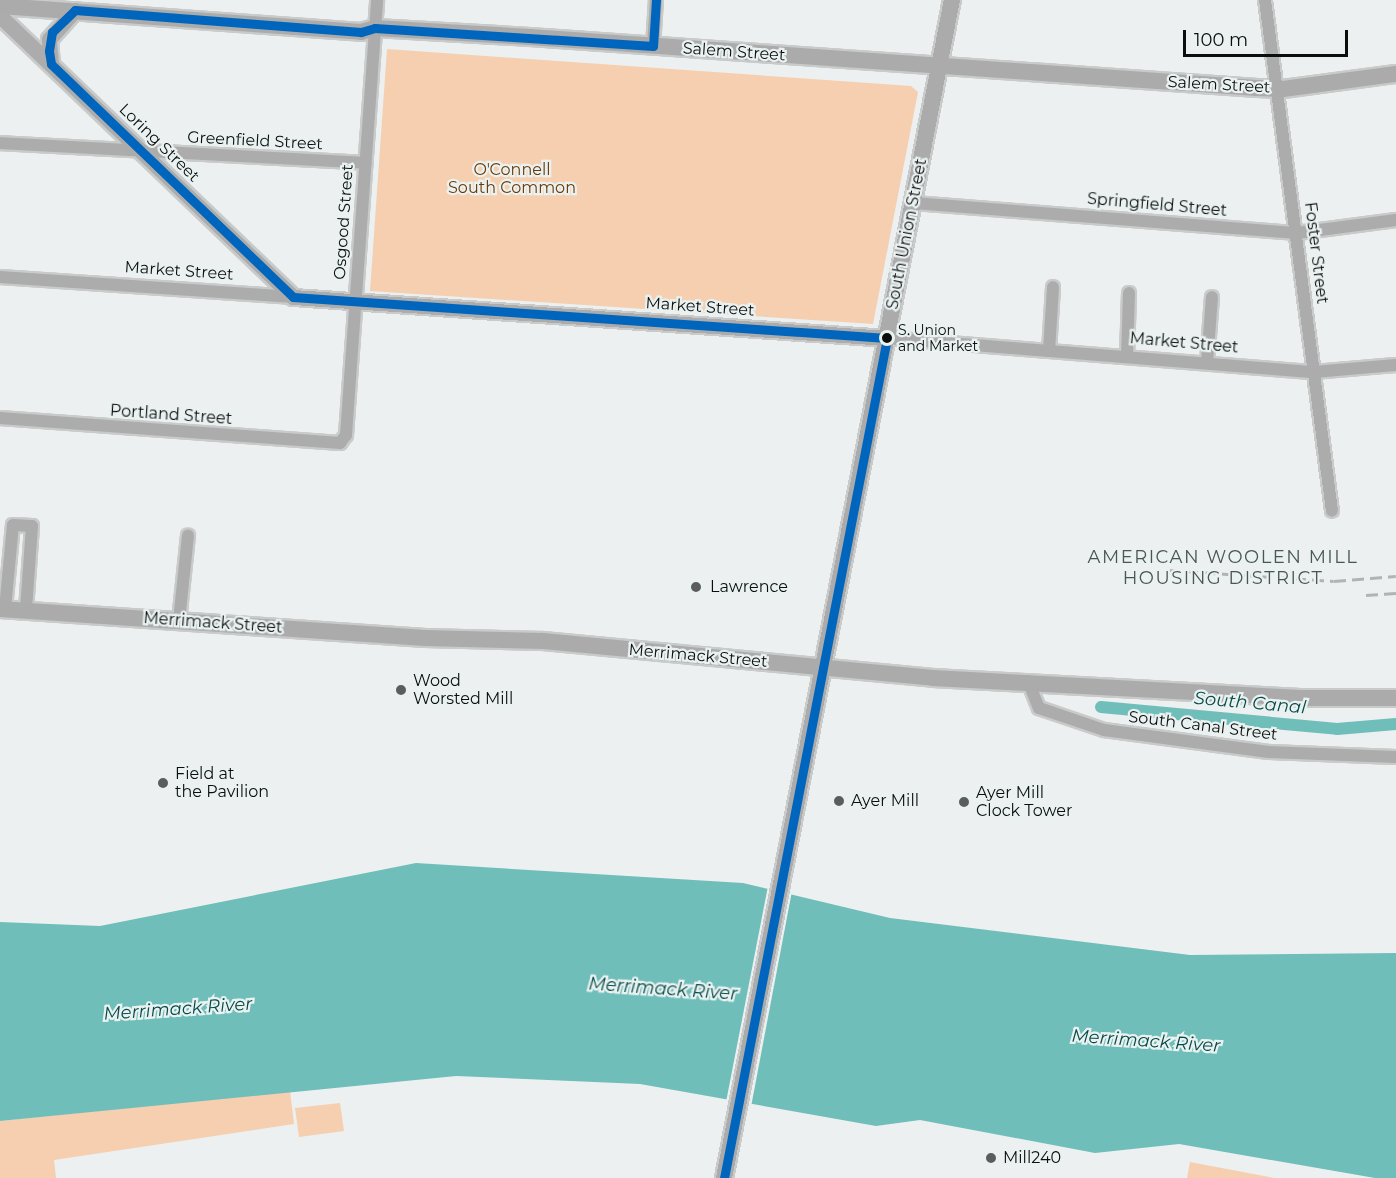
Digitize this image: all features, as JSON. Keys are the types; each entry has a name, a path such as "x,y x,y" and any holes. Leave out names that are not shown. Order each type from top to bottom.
{"main road":[{"name":"South Union Street","path":"724,1178 952,0"},
{"name":"Salem Street","path":"0,6 75,9 361,32 375,28 1277,88 1396,74"},
{"name":"Merrimack Street","path":"3,609 425,638 543,641 933,678 1028,681 1304,698 1396,698"}],"street":[{"name":"Osgood Street","path":"340,443 346,435 377,0"},
{"path":"653,46 656,0"},
{"name":"Foster Street","path":"1265,0 1332,511"},
{"path":"51,64 49,39 75,9"},
{"name":"Loring Street","path":"0,16 293,297"},
{"name":"Greenfield Street","path":"0,143 365,163"},
{"name":"Springfield Street","path":"914,203 1297,233 1396,219"},
{"name":"Market Street","path":"0,277 888,338 1314,372 1396,365"},
{"path":"1050,351 1053,287"},
{"path":"1127,357 1129,293"},
{"path":"1207,363 1212,297"},
{"name":"Portland Street","path":"0,418 340,443"},
{"path":"3,609 13,525 32,526 26,610"},
{"path":"179,621 188,535"},
{"name":"South Canal Street","path":"1028,681 1039,708 1104,730 1269,752 1396,757"}],"green space":[{"name":"O'Connell South Common","path":"387,49 911,86 918,92 873,324 370,291"},
{"path":"290,1091 294,1124 54,1160 56,1178 0,1178 0,1121"},
{"path":"340,1103 344,1131 299,1137 295,1108"},
{"path":"1190,1162 1274,1178 1187,1178"}],"water":[{"name":"Merrimack River","path":"416,863 743,883 890,918 1190,955 1396,953 1396,1178 1375,1178 1179,1144 1095,1153 920,1120 876,1126 640,1084 456,1076 0,1121 0,922 100,926"}],"pier":[{"path":"768,886 792,891 751,1107 726,1102"}],"waterway":[{"name":"South Canal","path":"1101,707 1337,729 1396,724"}],"railway":[{"path":"1168,570 1334,581 1396,576"},
{"path":"1366,595 1396,593"}],"transit line":[{"path":"656,0 653,46 375,28 361,32 75,10 52,32 49,51 51,64 293,297 887,338 724,1178"}],"place":[{"name":"S. Union and Market","path":"887,338"},
{"name":"Lawrence","path":"696,587"},
{"name":"Wood Worsted Mill","path":"401,690"},
{"name":"Field at the Pavilion","path":"163,783"},
{"name":"Ayer Mill","path":"839,801"},
{"name":"Ayer Mill Clock Tower","path":"964,802"},
{"name":"Mill240","path":"991,1158"}],"district":[{"name":"AMERICAN WOOLEN MILL HOUSING DISTRICT","path":"1223,568"}]}
